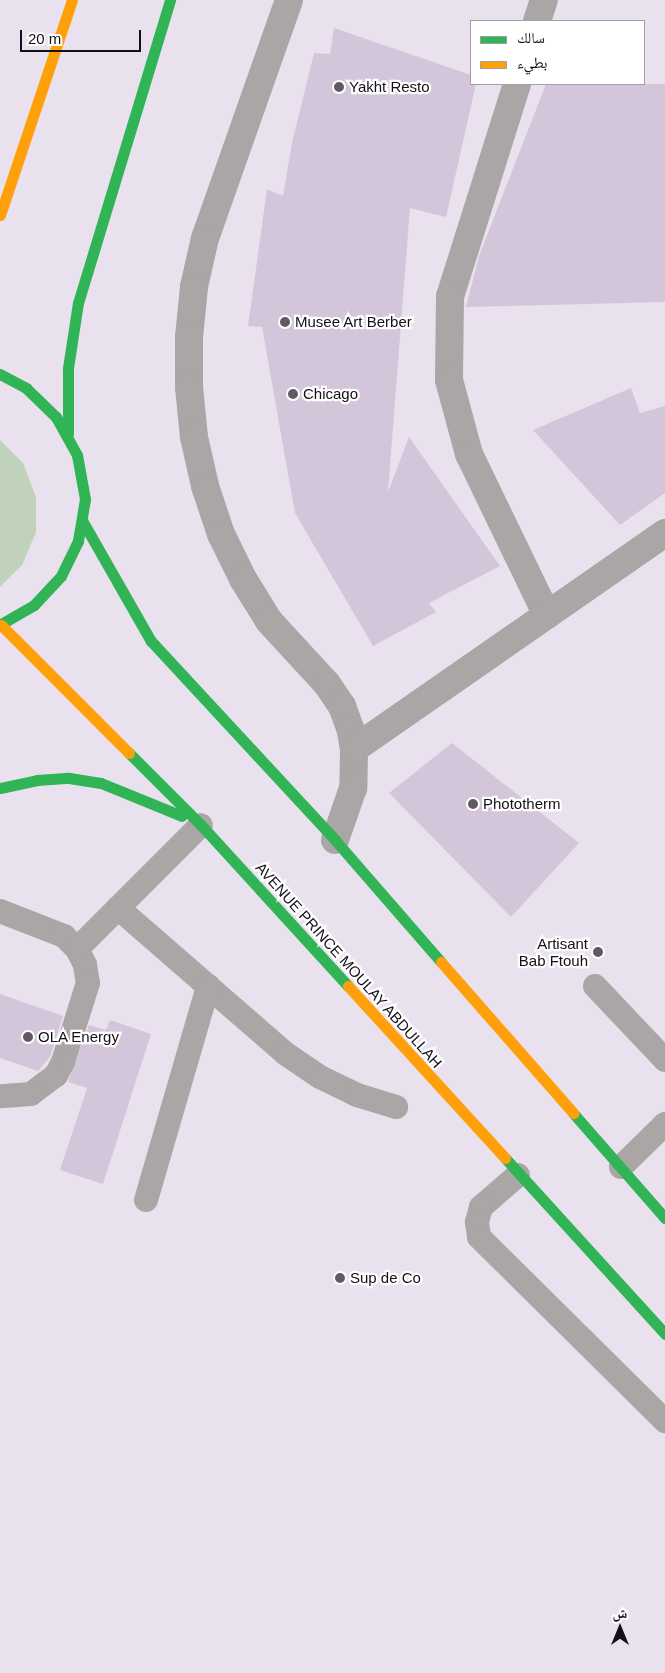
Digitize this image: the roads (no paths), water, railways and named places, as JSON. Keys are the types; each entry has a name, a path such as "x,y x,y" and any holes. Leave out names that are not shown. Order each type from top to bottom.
{"main road":[{"path":"0,215 3,200 72,0"},
{"path":"68,434 68,368 78,304 170,0"},
{"path":"0,374 42,401 68,434 83,477 83,522 71,559 49,592 34,605 0,625"},
{"path":"83,522 151,642 335,840 664,1214"},
{"name":"AVENUE PRINCE MOULAY ABDULLAH","path":"0,625 201,825 665,1334"},
{"path":"0,788 61,779 101,783 132,793 201,825"}],"street":[{"path":"289,0 205,238 194,287 189,336 189,387 201,466 222,534 243,579 269,621 327,684 342,706 354,750 353,788 335,840"},
{"path":"537,20 544,0"},
{"path":"517,85 450,296 449,380 468,454 547,614"},
{"path":"354,750 665,533"}],"lane":[{"path":"77,949 201,825"},
{"path":"118,908 286,1054 320,1077 357,1095 396,1107"},
{"path":"0,911 64,936 77,949 85,965 88,983 63,1062 56,1075 31,1094 0,1096"},
{"path":"146,1200 208,986"},
{"path":"595,986 665,1060"},
{"path":"621,1167 665,1124"},
{"path":"518,1174 481,1207 477,1222 480,1237 665,1421"}],"place":[{"name":"Yakht Resto","path":"339,87"},
{"name":"Musee Art Berber","path":"285,322"},
{"name":"Chicago","path":"293,394"},
{"name":"Phototherm","path":"473,804"},
{"name":"Artisant Bab Ftouh","path":"598,952"},
{"name":"OLA Energy","path":"28,1037"},
{"name":"Sup de Co","path":"340,1278"}]}
